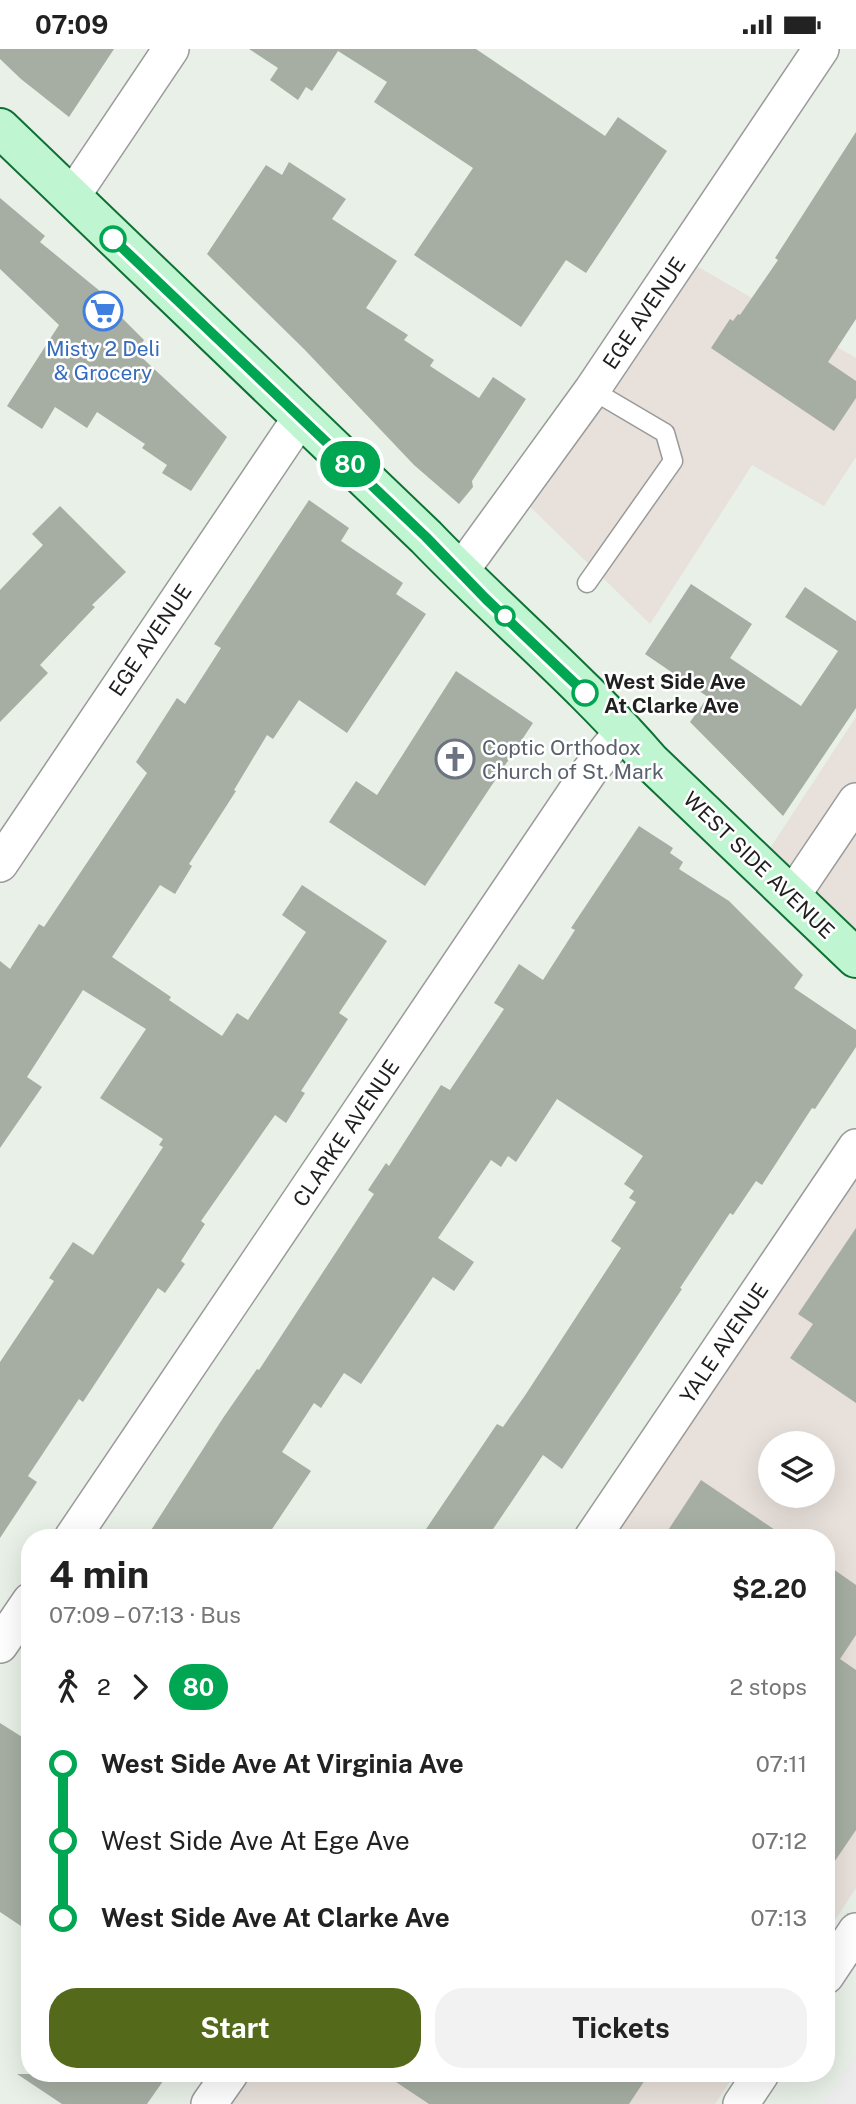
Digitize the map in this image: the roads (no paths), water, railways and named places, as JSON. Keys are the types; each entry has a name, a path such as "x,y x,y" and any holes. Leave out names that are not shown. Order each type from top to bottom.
{"main road":[{"name":"WEST SIDE AVENUE","path":"0,128 426,537 624,730 650,761 856,958"}],"street":[{"path":"71,198 171,49"},
{"name":"EGE AVENUE","path":"460,572 592,390 821,49"},
{"name":"EGE AVENUE","path":"0,864 301,417"},
{"name":"CLARKE AVENUE","path":"78,1529 581,783 624,730"},
{"path":"792,896 856,801"},
{"name":"YALE AVENUE","path":"598,1529 856,1147"},
{"path":"0,1645 21,1614"},
{"path":"835,1962 856,1931"},
{"path":"209,2104 224,2082"},
{"path":"741,2104 756,2082"}],"lane":[{"path":"587,583 673,461 665,433 592,390"}],"place":[{"name":"Misty 2 Deli & Grocery","path":"103,311"},
{"name":"West Side Ave At Clarke Ave","path":"585,693"},
{"name":"Coptic Orthodox Church of St. Mark","path":"455,759"}]}
